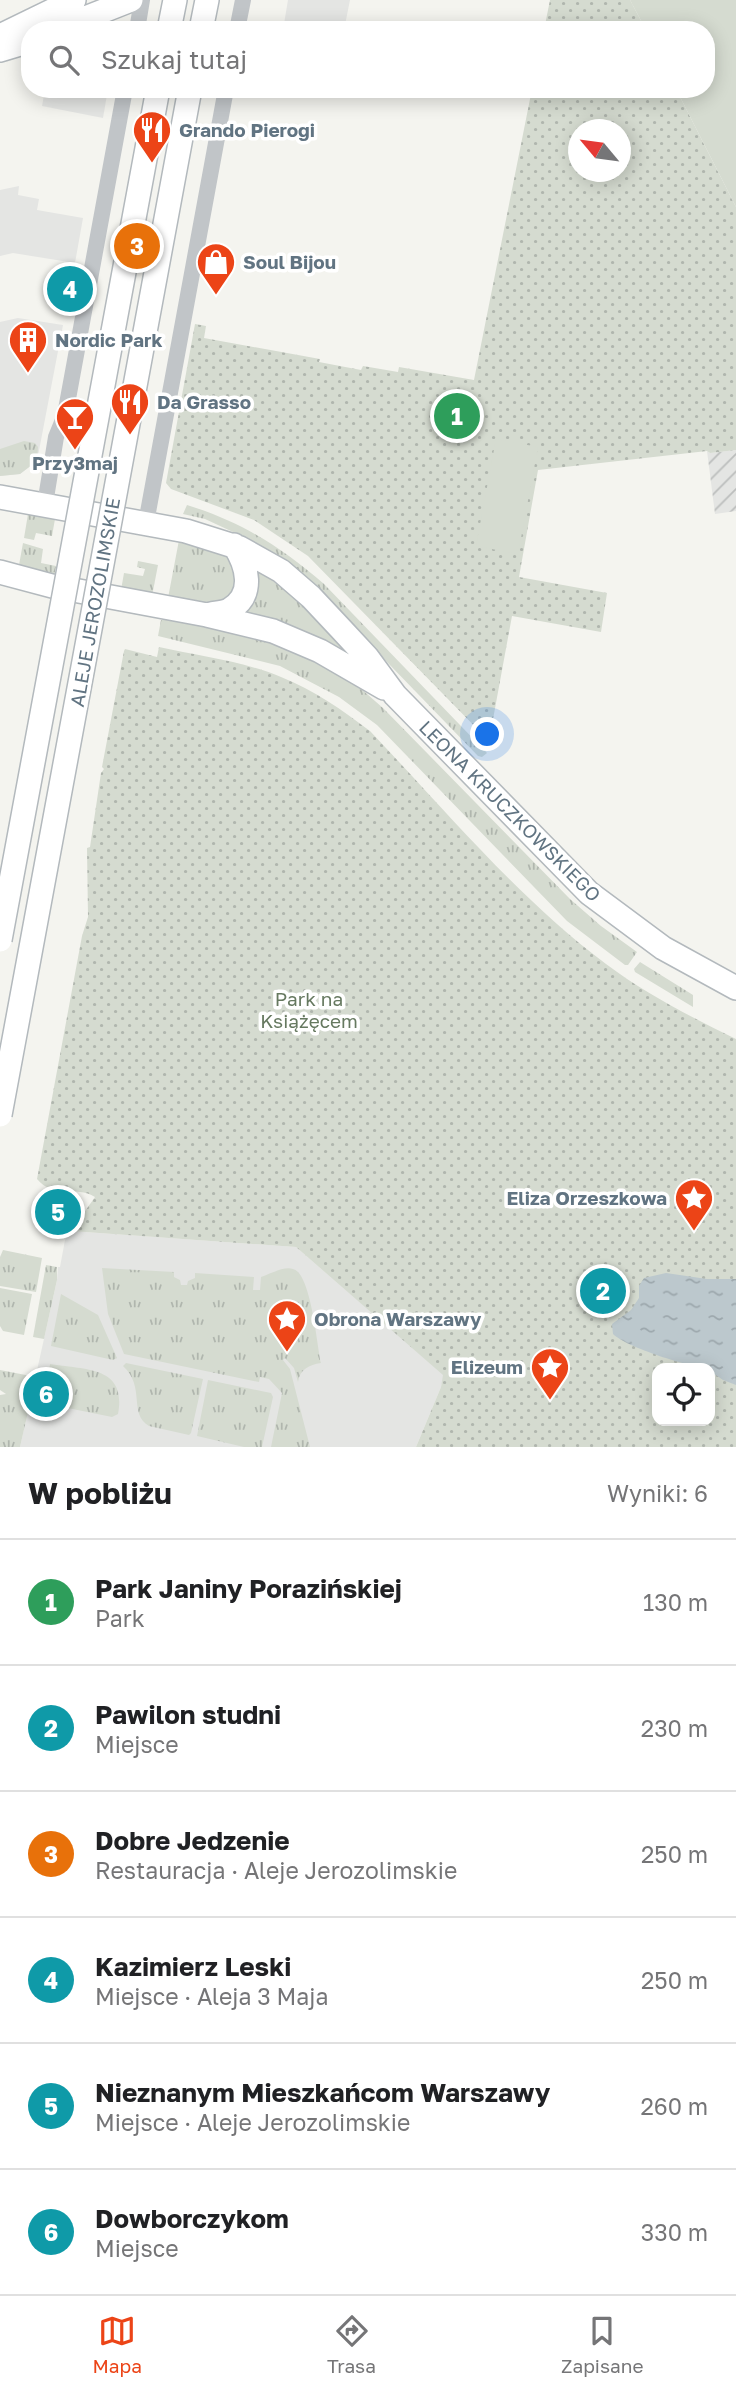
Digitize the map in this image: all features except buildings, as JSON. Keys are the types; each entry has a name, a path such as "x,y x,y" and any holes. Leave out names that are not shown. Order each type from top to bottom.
{"main road":[{"path":"31,21 74,0"},
{"path":"78,21 131,0"},
{"path":"171,21 175,0"},
{"path":"203,21 207,0"},
{"path":"0,36 21,26"},
{"path":"0,50 21,44"},
{"name":"ALEJE JEROZOLIMSKIE","path":"0,940 156,98"},
{"name":"ALEJE JEROZOLIMSKIE","path":"0,1115 188,98"},
{"name":"LEONA KRUCZKOWSKIEGO","path":"0,497 186,531 234,545 254,554 294,582 358,648 395,695 589,893 663,948 736,988"},
{"path":"206,615 228,611 246,589 248,580 245,562 234,545"},
{"name":"LEONA KRUCZKOWSKIEGO","path":"0,572 52,586 206,615 274,631 340,661 395,695"}],"street":[{"path":"138,21 142,0"},
{"path":"239,21 243,0"},
{"path":"45,504 57,438 65,415 123,98"},
{"path":"146,523 224,98"}],"shaded area":[{"path":"288,0 350,0 346,21 284,21"},
{"path":"43,98 106,98 103,118 42,106"},
{"path":"19,186 18,195 39,199 37,210 83,218 75,263 13,253 0,256 0,190"},
{"path":"18,318 63,325 37,461 20,474 0,476 0,322"},
{"path":"736,450 736,511 715,514 707,451 710,453"},
{"path":"71,1231 296,1247 444,1375 416,1447 20,1447 58,1267 65,1240"}],"green space":[{"path":"550,0 630,0 641,21 546,21"},
{"path":"630,0 736,0 736,207 681,98 715,98 715,21 641,21"},
{"path":"530,98 681,98 736,207 736,450 538,470 519,577 607,593 601,632 512,616 489,741 308,556 254,520 171,489 166,483 195,324 206,326 204,338 320,359 319,362 361,370 363,366 398,372 399,367 474,380"},
{"path":"496,439 538,447 518,554 476,546"},
{"path":"24,441 35,443 38,447 37,461 20,474 0,476 0,449"},
{"path":"187,505 226,519 260,537 324,584 487,753 482,757 478,756 326,599 289,565 246,538 205,519 183,514"},
{"path":"28,514 55,519 52,536 36,533 34,540 24,538"},
{"path":"179,540 225,552 239,571 233,595 214,606 168,598"},
{"path":"23,543 43,549 41,563 56,566 54,578 19,565"},
{"path":"138,561 158,565 152,596 121,590 124,573 143,576 145,569 137,567"},
{"path":"255,568 294,598 351,656 309,633 240,610"},
{"path":"161,620 183,620 276,643 335,670 359,687 383,708 570,899 637,952 628,965 567,921 377,725 339,697 280,666 158,636"},
{"name":"Park na Książęcem","path":"159,647 252,667 293,682 338,708 370,731 484,853 574,938 637,985 736,1039 736,1447 416,1447 441,1387 443,1375 296,1247 71,1231 95,1197 80,1192 50,1189 37,1179 82,936 88,917 87,848 90,847 101,773 104,769 102,767 125,649 157,657"},
{"path":"640,962 693,995 693,1007 635,972 634,969"},
{"path":"3,1250 42,1258 36,1292 0,1286 0,1257"},
{"path":"46,1265 57,1267 57,1280 44,1339 33,1337"},
{"path":"102,1268 174,1272 174,1277 180,1280 181,1285 187,1285 188,1281 195,1278 195,1273 254,1277 253,1290 260,1290 261,1277 277,1271 289,1268 299,1273 309,1296 321,1363 306,1368 298,1382 294,1368 285,1358 283,1360 290,1369 310,1447 271,1447 282,1393 269,1379 260,1377 259,1382 124,1354 108,1314"},
{"path":"0,1288 32,1294 24,1335 3,1331 0,1326"},
{"path":"61,1294 98,1315 117,1358 113,1360 51,1346"},
{"path":"126,1363 203,1379 189,1435 149,1426 143,1421 139,1415 134,1383 123,1366"},
{"path":"50,1364 90,1370 110,1379 119,1398 118,1414 112,1417 38,1402 45,1370 49,1371"},
{"path":"0,1370 36,1377 20,1447 0,1447 0,1395 6,1394 0,1390"},
{"path":"208,1380 271,1393 273,1397 262,1447 244,1447 197,1436"}],"water":[{"path":"666,1273 707,1279 736,1279 736,1385 715,1374 715,1363 682,1363 631,1345 613,1334 612,1324 631,1310 639,1298 639,1286 644,1278"}],"place":[{"name":"Grando Pierogi","path":"152,164"},
{"name":"Dobre Jedzenie","path":"137,246"},
{"name":"Kazimierz Leski","path":"70,289"},
{"name":"Soul Bijou","path":"216,296"},
{"name":"Nordic Park","path":"28,374"},
{"name":"Park Janiny Porazińskiej","path":"457,416"},
{"name":"Da Grasso","path":"130,436"},
{"name":"Przy3maj","path":"75,451"},
{"name":"Nieznanym Mieszkańcom Warszawy","path":"58,1212"},
{"name":"Eliza Orzeszkowa","path":"694,1232"},
{"name":"Pawilon studni","path":"603,1291"},
{"name":"Obrona Warszawy","path":"287,1353"},
{"name":"Dowborczykom","path":"46,1394"},
{"name":"Elizeum","path":"550,1401"}]}
